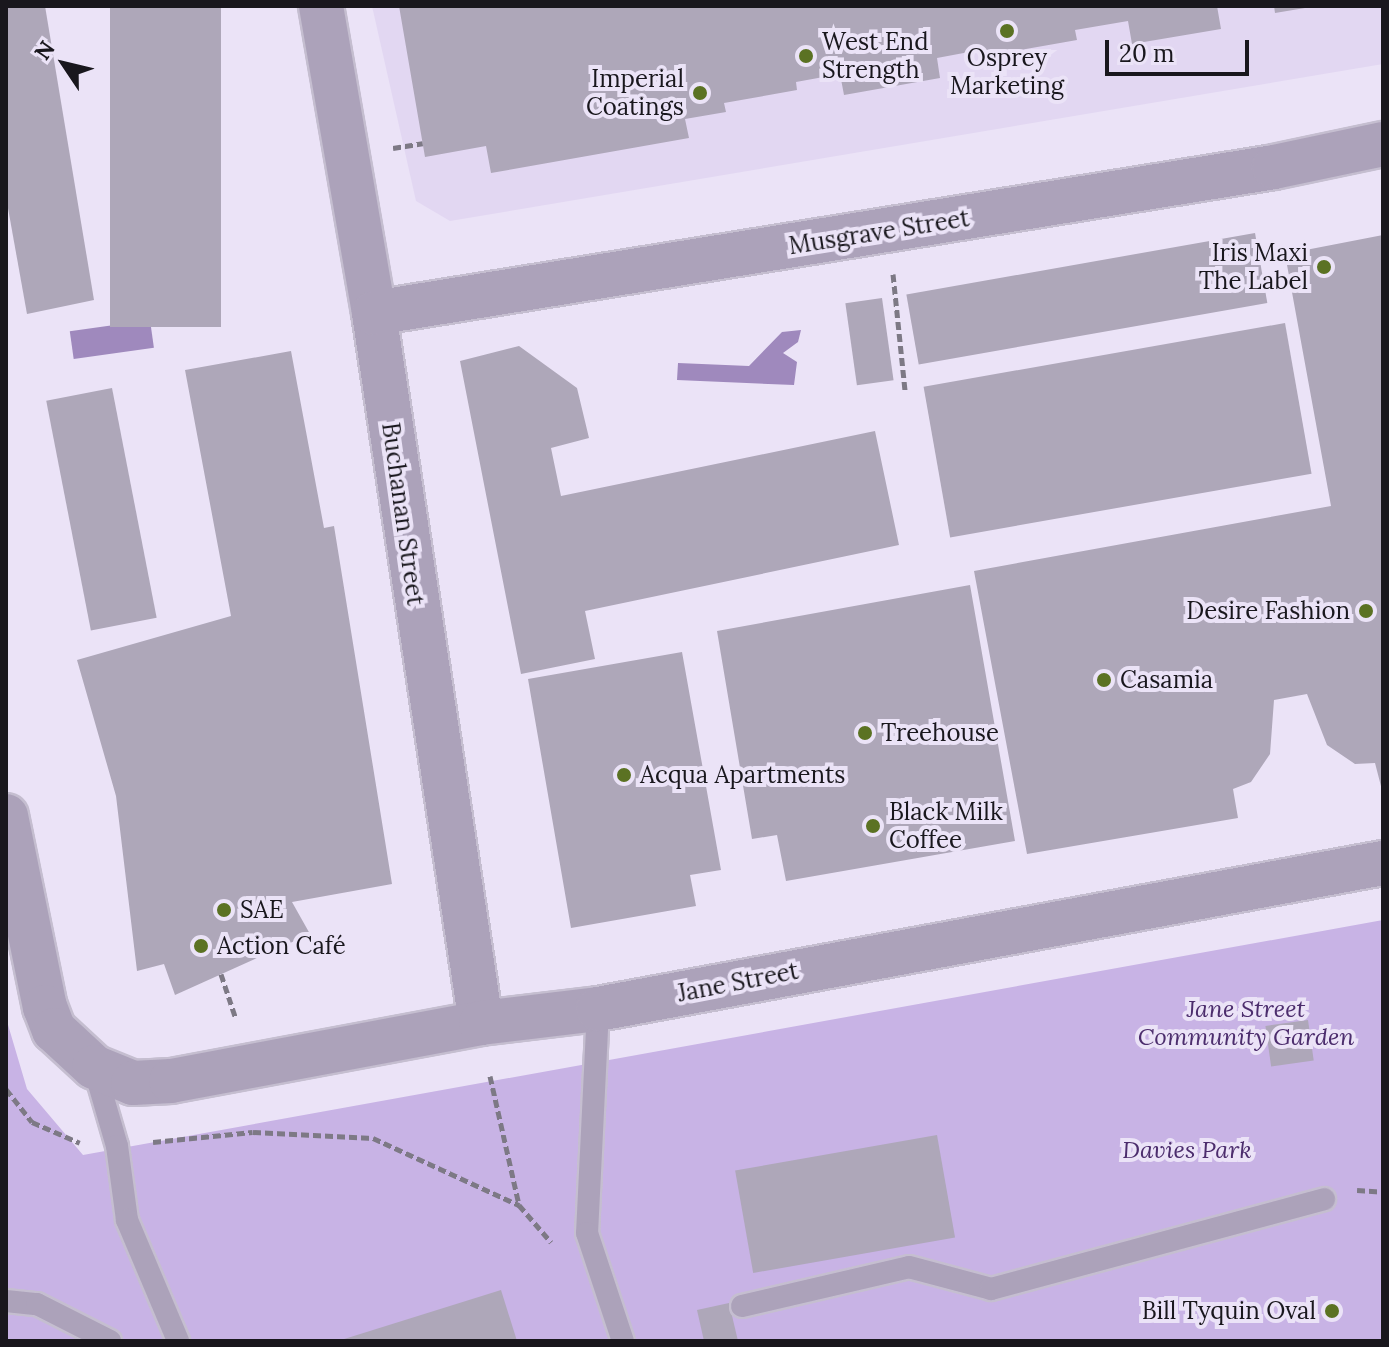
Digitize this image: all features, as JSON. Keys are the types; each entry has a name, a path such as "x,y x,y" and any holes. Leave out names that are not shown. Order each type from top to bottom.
{"street":[{"name":"Buchanan Street","path":"321,6 374,313 481,1023"},
{"name":"Musgrave Street","path":"374,313 1259,169 1383,144"},
{"path":"6,816 45,1007 54,1030 94,1067"},
{"name":"Jane Street","path":"94,1067 133,1083 171,1081 481,1023 598,1009 1383,863"}],"lane":[{"path":"598,1009 587,1233 623,1341"},
{"path":"94,1067 117,1146 127,1220 178,1341"},
{"path":"742,1306 909,1267 991,1289 1324,1199"},
{"path":"6,1301 37,1304 110,1341"}],"path":[{"path":"388,149 423,143"},
{"path":"893,273 905,391"},
{"path":"221,974 236,1019"},
{"path":"490,1076 519,1205"},
{"path":"6,1089 32,1122 72,1143 117,1146 253,1132 373,1138 519,1205 558,1253"}],"shaded area":[{"path":"372,6 1383,6 1383,64 450,221 416,201"},
{"path":"150,320 154,348 74,359 70,331"},
{"path":"801,330 798,342 783,353 797,362 794,385 677,380 678,363 749,366 782,332"}],"green space":[{"name":"Davies Park","path":"1383,920 1383,1341 6,1341 6,1018 27,1089 83,1155"}],"building":[{"path":"6,6 45,6 94,300 27,314 6,197"},
{"path":"110,6 221,6 221,327 110,327"},
{"path":"399,6 1217,6 1221,29 1132,44 1128,21 1075,30 1077,40 986,56 985,49 937,58 940,78 844,95 840,74 796,82 797,90 724,103 726,112 685,119 689,138 491,173 486,146 425,157"},
{"path":"1274,6 1305,6 1305,8 1275,13"},
{"path":"1255,233 1267,303 919,364 906,294"},
{"path":"1383,235 1383,794 1375,763 1355,764 1327,745 1307,694 1274,700 1270,754 1251,782 1233,789 1238,818 1027,854 974,571 1331,506 1285,254"},
{"path":"882,298 894,380 857,385 845,303"},
{"path":"1285,323 1312,474 950,537 924,387"},
{"path":"519,346 577,388 589,438 551,448 561,496 875,431 899,545 585,611 595,659 521,674 460,361"},
{"path":"291,351 324,528 334,526 392,884 292,902 310,934 175,995 164,964 137,971 116,796 77,660 231,616 185,370"},
{"path":"112,388 157,618 91,630 46,401"},
{"name":"Treehouse","path":"970,585 1015,841 786,881 777,835 752,839 717,631"},
{"name":"Acqua Apartments","path":"682,652 721,870 690,875 696,906 571,928 528,679"},
{"path":"1308,1020 1314,1061 1271,1067 1265,1026"},
{"path":"937,1135 955,1237 753,1273 735,1171"},
{"path":"501,1290 517,1341 341,1341 341,1340"},
{"path":"729,1303 738,1341 704,1341 697,1310"}],"place":[{"name":"Osprey Marketing","path":"1007,31"},
{"name":"West End Strength","path":"806,56"},
{"name":"Imperial Coatings","path":"700,93"},
{"name":"Iris Maxi The Label","path":"1324,267"},
{"name":"Desire Fashion","path":"1366,611"},
{"name":"Casamia","path":"1104,680"},
{"name":"Treehouse","path":"865,733"},
{"name":"Acqua Apartments","path":"624,775"},
{"name":"Black Milk Coffee","path":"873,826"},
{"name":"SAE","path":"224,910"},
{"name":"Action Café","path":"201,946"},
{"name":"Bill Tyquin Oval","path":"1332,1311"}],"park label":[{"name":"Jane Street Community Garden","path":"1246,1023"}]}
